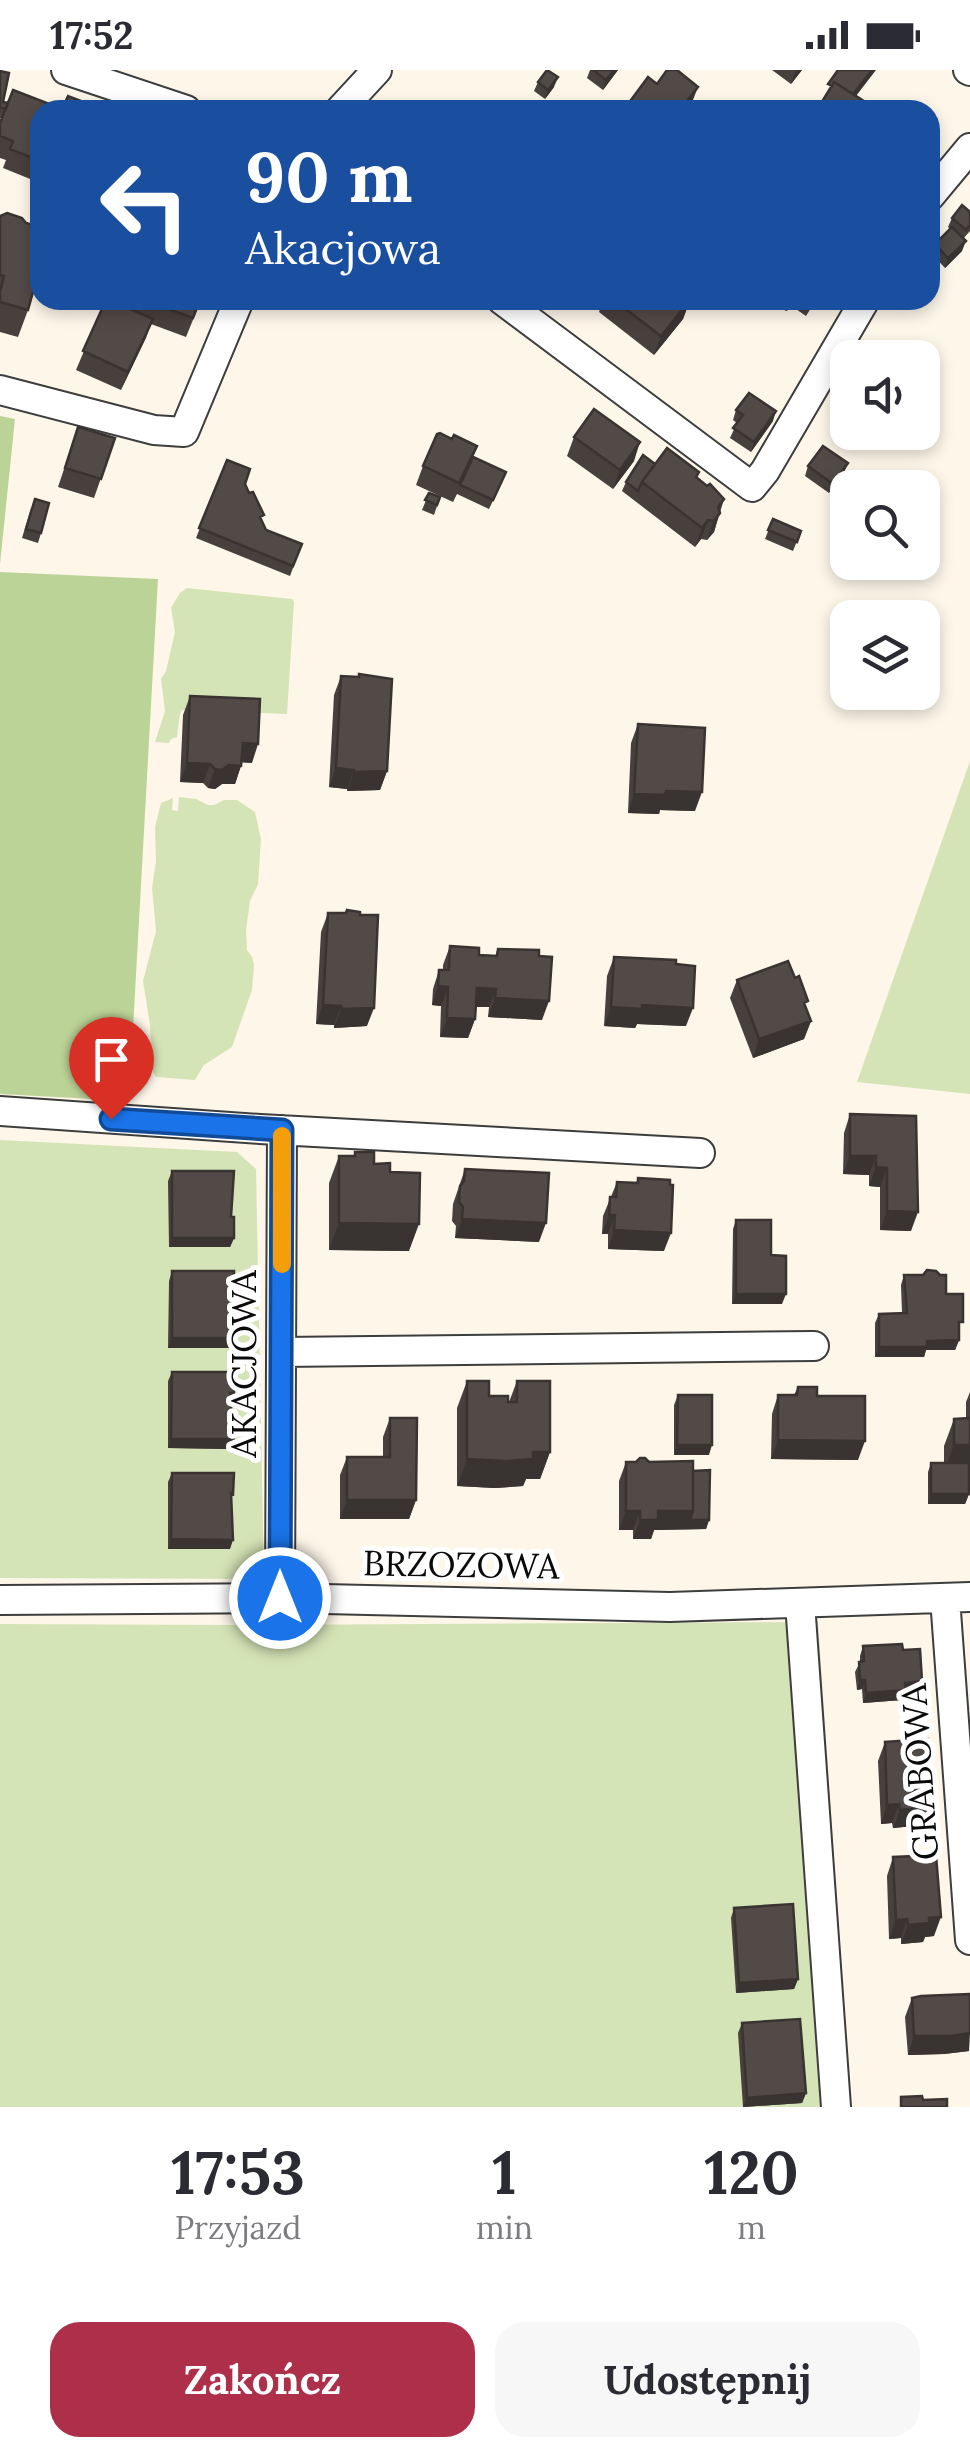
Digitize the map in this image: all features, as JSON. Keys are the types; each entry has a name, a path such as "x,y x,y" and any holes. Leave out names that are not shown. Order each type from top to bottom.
{"street":[{"path":"66,70 156,100"},
{"path":"349,100 377,70"},
{"path":"940,184 970,148"},
{"path":"0,390 154,430 184,432 235,310"},
{"path":"515,310 752,487 765,472 859,310"},
{"path":"0,1111 700,1153"},
{"name":"AKACJOWA","path":"280,1598 282,1130"},
{"path":"282,1352 814,1346"},
{"name":"BRZOZOWA","path":"0,1600 280,1598 670,1607 957,1598"},
{"name":"GRABOWA","path":"957,1598 970,1940"},
{"path":"800,1603 836,2107"}],"green space":[{"path":"0,416 15,419 0,564"},
{"path":"0,572 158,579 129,1101 0,1094"},
{"path":"187,588 292,599 287,714 182,710 177,737 169,743 155,742 165,711 161,679 175,632 171,608"},
{"path":"970,761 970,1094 857,1082"},
{"path":"179,797 208,805 237,800 255,812 261,839 258,884 250,901 246,930 247,950 254,965 252,990 232,1047 204,1065 195,1080 156,1077 153,1072 143,981 156,931 152,888 155,827 161,803 173,798 172,810 178,811"},
{"path":"0,1140 237,1152 256,1169 264,1579 0,1578"},
{"path":"818,1622 851,2107 0,2107 0,1624"}],"building":[{"path":"547,70 558,77 548,90 538,82"},
{"path":"593,70 614,70 606,80"},
{"path":"667,70 677,70 698,87 688,100 631,100 648,77 657,84"},
{"path":"838,70 872,70 853,94 834,82 832,86 828,84"},
{"path":"0,71 9,73 3,102 8,103 6,109 0,107"},
{"path":"834,82 862,100 823,100"},
{"path":"13,90 39,100 30,100 30,157 10,149 13,141 0,136 0,123"},
{"path":"962,205 970,212 966,230 952,218"},
{"path":"7,213 30,224 28,310 0,302 4,276 0,275 0,216"},
{"path":"952,227 966,241 948,258 940,249 940,239"},
{"path":"101,310 133,310 153,319 128,372 83,351"},
{"path":"171,310 196,310 193,318"},
{"path":"627,310 682,310 661,336"},
{"path":"749,393 776,411 754,442 733,428 743,415 736,410"},
{"path":"594,409 640,442 620,470 574,437"},
{"path":"78,427 115,438 101,479 65,468"},
{"path":"440,433 477,446 459,483 423,466"},
{"path":"823,446 848,463 843,470 830,470 830,482 808,466"},
{"path":"667,448 699,472 696,477 707,486 710,484 724,499 714,521 708,520 702,528 642,482"},
{"path":"643,455 655,464 638,491 626,482"},
{"path":"473,457 506,472 493,500 460,485"},
{"path":"227,460 250,469 245,484 264,515 260,517 266,530 302,544 293,566 199,528"},
{"path":"429,493 440,497 437,505 425,500"},
{"path":"35,499 49,503 41,533 26,529"},
{"path":"773,519 801,531 797,542 768,530"},
{"path":"359,674 392,679 387,771 336,768 341,676"},
{"path":"190,696 260,699 258,744 243,743 241,766 229,765 222,770 210,764 187,763"},
{"path":"638,724 705,728 702,792 634,794"},
{"path":"347,910 378,915 374,1008 323,1005 328,913"},
{"path":"450,946 479,948 479,955 497,956 498,949 539,950 539,956 552,957 549,1001 495,998 496,989 477,988 475,1019 447,1018 448,987 438,986 439,970 449,970"},
{"path":"614,957 676,960 676,964 695,966 693,1008 611,1007"},
{"path":"788,961 795,978 799,976 811,1021 759,1039 737,980"},
{"path":"850,1114 916,1116 918,1212 887,1211 887,1168 876,1167 876,1156 850,1156"},
{"path":"355,1152 374,1152 374,1164 390,1163 390,1172 420,1173 419,1224 339,1223 339,1156 355,1156"},
{"path":"465,1169 549,1173 546,1223 462,1219 463,1207 459,1202"},
{"path":"172,1171 234,1171 234,1238 172,1238"},
{"path":"638,1178 670,1180 673,1185 671,1233 614,1230 615,1215 609,1215 610,1197 616,1197 617,1182 638,1183"},
{"path":"736,1220 771,1220 771,1255 786,1256 786,1294 736,1294"},
{"path":"927,1270 946,1275 946,1294 963,1294 959,1340 927,1341 927,1347 879,1347 879,1314 907,1313 904,1275 923,1275"},
{"path":"172,1271 234,1271 234,1338 172,1338"},
{"path":"172,1372 234,1372 234,1393 230,1393 234,1439 171,1439"},
{"path":"467,1381 489,1381 489,1396 508,1396 508,1402 517,1402 517,1381 550,1381 550,1452 533,1452 533,1459 467,1459"},
{"path":"798,1387 817,1387 817,1396 865,1396 865,1441 778,1440 778,1395 797,1395"},
{"path":"678,1395 712,1395 712,1445 677,1445"},
{"path":"390,1418 417,1418 416,1500 347,1500 347,1457 390,1457"},
{"path":"970,1418 970,1445 954,1445 954,1419"},
{"path":"640,1458 649,1462 693,1461 693,1511 658,1511 658,1520 640,1520 640,1511 626,1511 626,1462"},
{"path":"931,1463 969,1463 969,1494 931,1494"},
{"path":"710,1470 709,1520 690,1520 693,1471"},
{"path":"172,1473 234,1473 233,1540 171,1539"},
{"path":"902,1644 903,1650 920,1649 922,1681 905,1683 906,1690 866,1693 865,1680 860,1680 863,1646"},
{"path":"928,1739 932,1801 921,1802 921,1808 900,1810 899,1804 887,1805 885,1742"},
{"path":"936,1855 941,1917 929,1918 929,1923 908,1925 907,1919 896,1920 893,1857"},
{"path":"793,1904 798,1979 739,1983 734,1908"},
{"path":"970,1994 970,2033 914,2036 912,1998"},
{"path":"800,2019 806,2093 747,2098 742,2023"},
{"path":"922,2096 923,2100 947,2099 947,2107 901,2107 901,2097"}],"slow traffic":[{"path":"282,1136 282,1264"}],"route":[{"path":"111,1119 282,1130 280,1598"}]}
